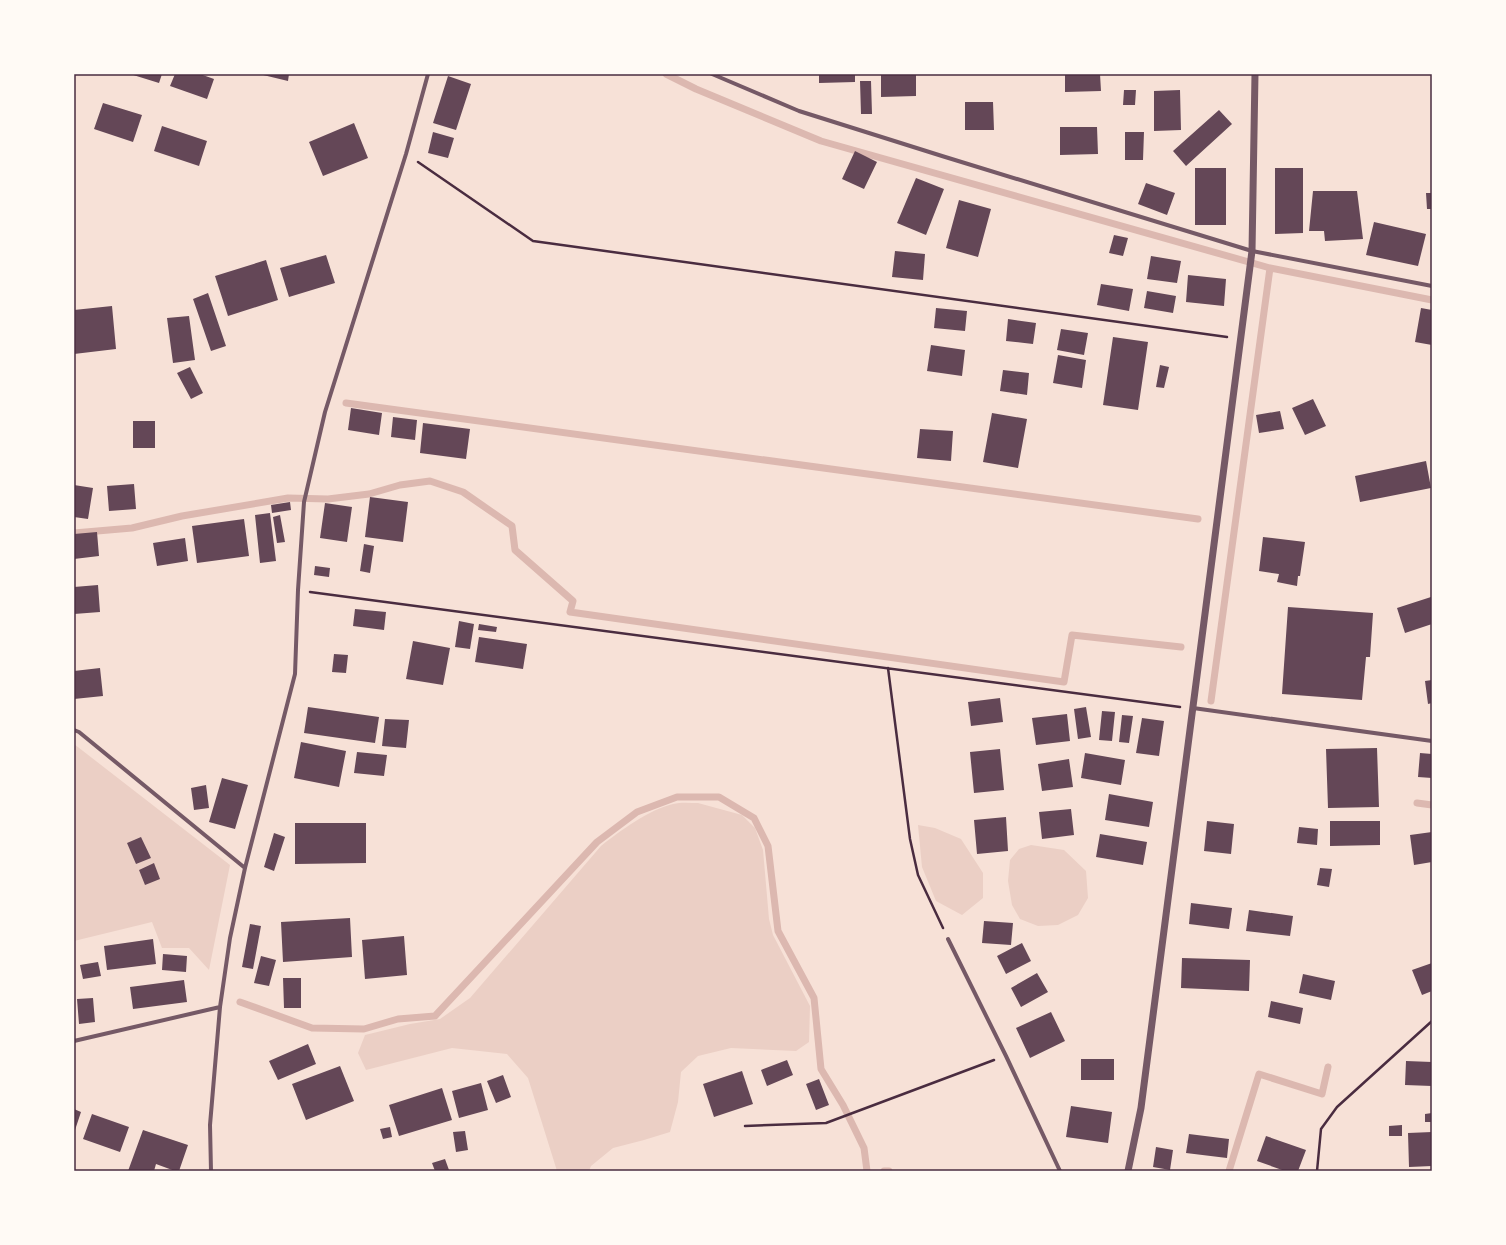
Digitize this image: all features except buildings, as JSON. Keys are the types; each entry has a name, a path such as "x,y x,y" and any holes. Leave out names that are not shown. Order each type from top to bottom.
{"street":[{"path":"211,1171 210,1125 220,1008 230,938 245,868 294,674 304,502 324,412 406,154 428,74"},
{"path":"712,74 799,111 1252,251 1432,286"},
{"path":"1128,1171 1141,1108 1191,708 1252,251 1256,74"},
{"path":"1191,708 1432,741"},
{"path":"74,730 79,732 245,868"},
{"path":"948,939 1006,1056 1060,1171"},
{"path":"74,1040 220,1008"}],"path":[{"path":"406,154 533,241 1240,339"},
{"path":"298,590 1191,708"},
{"path":"888,668 910,839 918,875 948,939"},
{"path":"1317,1171 1321,1129 1337,1107 1432,1021"},
{"path":"746,1126 826,1123 1006,1056"}],"shaded area":[{"path":"74,744 230,865 209,970 189,948 162,948 152,922 74,941"},
{"path":"676,803 698,803 742,815 755,828 763,850 769,919 773,935 810,1006 809,1042 796,1051 731,1048 698,1056 681,1072 678,1102 670,1132 613,1148 591,1166 589,1171 557,1171 528,1078 507,1054 452,1048 366,1070 358,1053 365,1035 410,1024 440,1019 470,998 601,846 626,827 664,807"},
{"path":"918,825 935,828 961,839 983,873 983,898 962,915 936,901 922,867"},
{"path":"1031,845 1064,850 1086,871 1088,898 1078,915 1058,925 1038,926 1020,919 1012,905 1008,881 1010,860 1019,849"}],"waterway":[{"path":"666,74 696,89 821,141 1270,268 1432,300"},
{"path":"1211,701 1270,268"},
{"path":"346,403 1198,519"},
{"path":"74,533 132,528 182,516 288,498 328,499 369,494 400,485 430,481 463,492 512,526 515,550 573,601 570,612 1064,682 1072,635 1181,647"},
{"path":"240,1002 312,1028 364,1029 398,1019 435,1016 597,842 637,812 677,797 719,797 754,818 768,846 778,931 814,998 821,1069 843,1105 864,1148 867,1171"},
{"path":"1417,803 1432,805"},
{"path":"1229,1171 1259,1074 1322,1094 1328,1067"},
{"path":"884,1171 889,1171"}]}
